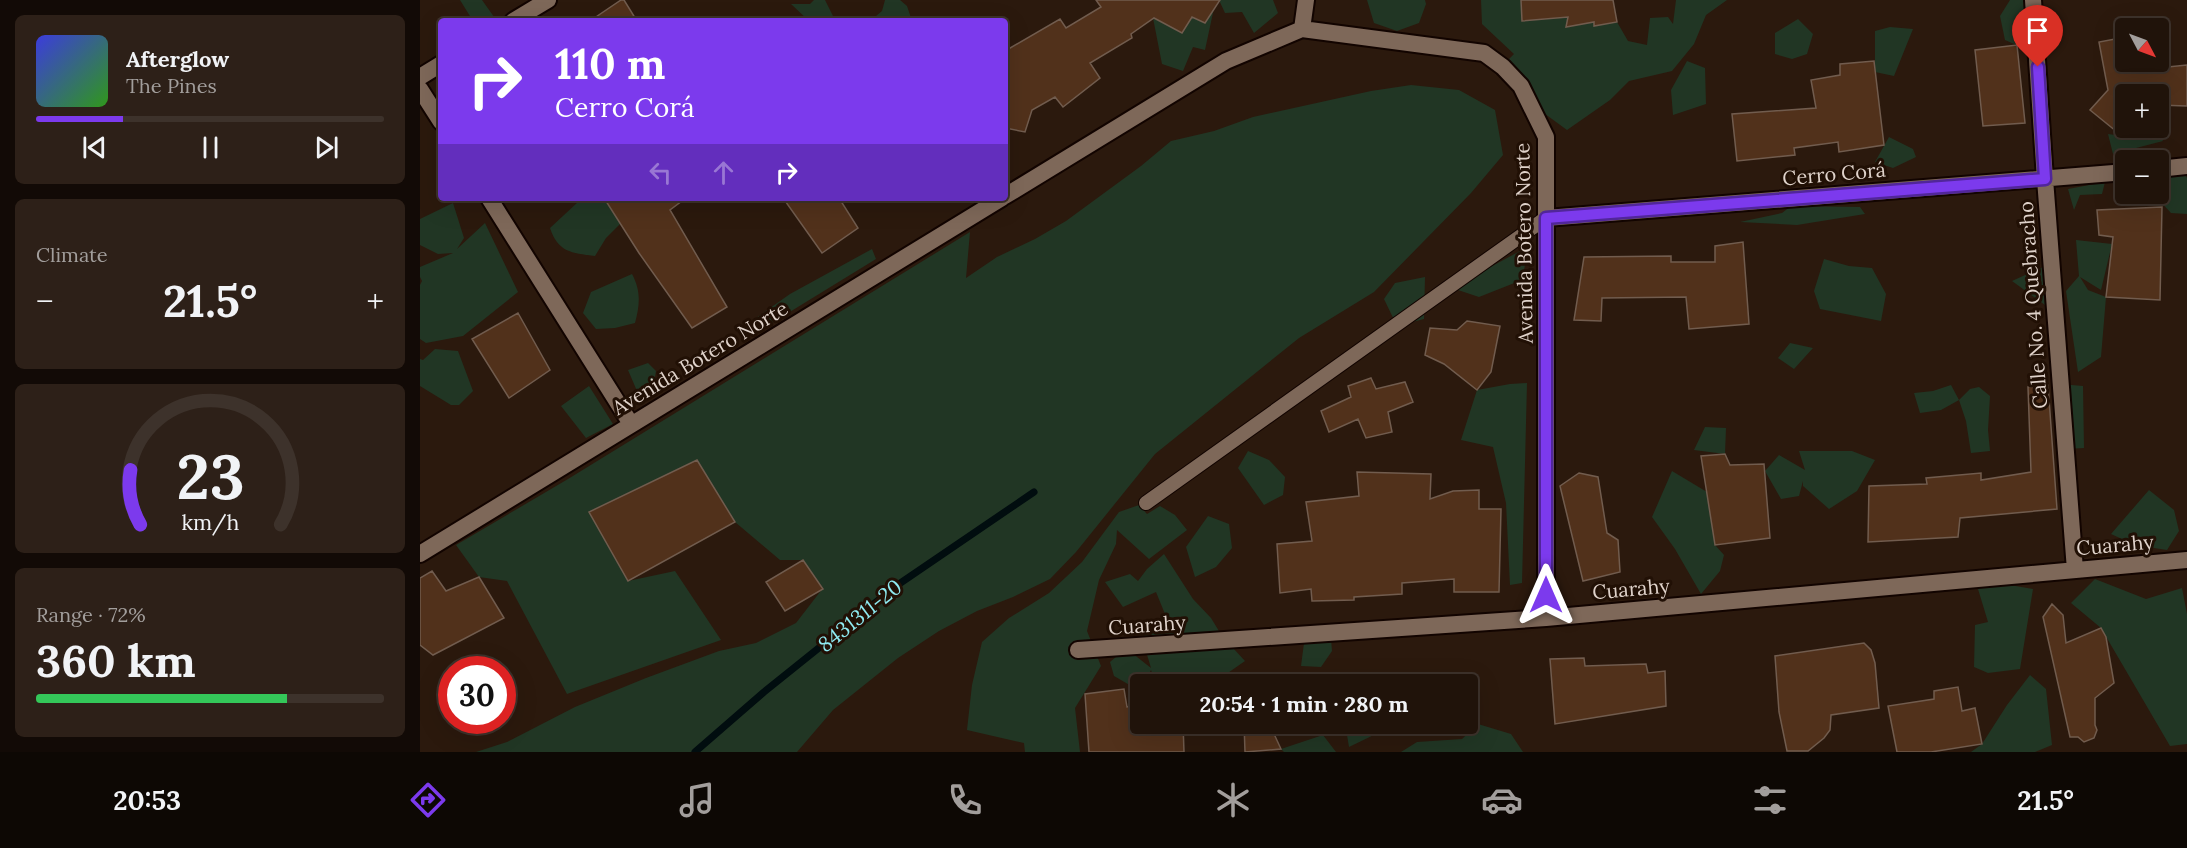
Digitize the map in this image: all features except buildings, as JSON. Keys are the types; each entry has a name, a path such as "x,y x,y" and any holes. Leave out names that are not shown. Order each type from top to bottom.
{"street":[{"path":"518,18 548,0"},
{"path":"1302,29 1306,0"},
{"name":"Calle No. 4 Quebracho","path":"2033,0 2075,570"},
{"name":"Avenida Botero Norte","path":"1008,194 1226,61 1302,29 1484,53 1503,67 1521,86 1546,137 1546,618"},
{"path":"420,77 438,66"},
{"path":"420,89 438,117"},
{"path":"2169,168 2187,166"},
{"name":"Cerro Corá","path":"1546,218 2115,173"},
{"path":"491,201 631,424"},
{"name":"Avenida Botero Norte","path":"420,554 996,201"},
{"name":"Cuarahy","path":"1078,650 1546,618 2187,560"}],"lane":[{"path":"1146,503 1546,218"}],"green space":[{"path":"460,0 482,0 495,18 471,18"},
{"path":"814,0 825,0 833,18 806,18 791,4 810,4"},
{"path":"885,0 900,0 907,6 911,18 874,18 882,11"},
{"path":"1219,0 1273,0 1278,13 1254,33 1242,12 1225,13"},
{"path":"1367,0 1425,0 1426,4 1419,23 1397,31 1374,23"},
{"path":"1481,0 1521,0 1522,21 1568,17 1567,27 1588,23 1617,22 1628,41 1647,45 1650,18 1668,17 1673,24 1676,0 1727,0 1706,15 1694,44 1672,71 1629,81 1610,100 1567,130 1541,111 1505,63 1514,54 1482,24"},
{"path":"2010,0 2026,0 2028,50 2005,40 2000,16"},
{"path":"1214,8 1205,50 1193,47 1183,71 1162,64 1153,18 1182,32 1192,17 1205,23"},
{"path":"1798,19 1813,34 1807,54 1792,59 1775,54 1775,33"},
{"path":"1890,27 1913,29 1894,76 1875,72 1875,31"},
{"path":"1687,61 1705,68 1706,104 1673,115 1671,90"},
{"path":"1411,85 1459,90 1495,110 1503,155 1471,193 1374,292 1299,338 1155,454 1076,552 1050,579 977,611 939,631 898,658 833,710 797,752 476,752 507,742 575,707 646,678 719,651 756,643 796,623 823,588 803,560 780,560 735,522 589,512 628,581 675,571 721,640 567,694 507,581 479,577 456,545 568,479 970,232 966,278 997,257 1066,221 1171,141 1214,131 1253,117 1371,91"},
{"path":"2108,134 2115,135 2115,138 2161,138 2163,141 2128,150 2115,150 2113,154"},
{"path":"1889,137 1913,149 1916,157 1893,168 1875,162"},
{"path":"2181,167 2187,178 2187,214 2171,213 2163,204 2169,204 2169,171"},
{"path":"2105,182 2102,194 2080,195 2074,210 2068,189"},
{"path":"606,201 621,223 606,238 595,256 572,252 561,247 550,228 578,202"},
{"path":"453,203 464,238 457,249 485,223 518,292 463,336 426,343 420,339 420,285 422,281 420,267 453,253 438,254 420,245 420,219"},
{"path":"1791,206 1860,207 1865,214 1797,225 1740,222 1782,213"},
{"path":"2076,240 2112,244 2101,290 2080,277 2088,290 2106,297 2101,357 2078,372 2066,291 2079,276"},
{"path":"872,249 876,259 749,337 742,328 790,294"},
{"path":"1520,251 1525,265 1522,280 1479,297 1458,290 1472,277"},
{"path":"1824,259 1849,266 1872,268 1886,294 1881,321 1820,309 1814,291"},
{"path":"2043,267 2045,305 2012,281"},
{"path":"632,274 639,298 635,323 615,328 596,329 583,313 591,292"},
{"path":"1425,277 1424,319 1397,326 1384,299 1395,283"},
{"path":"1790,343 1813,348 1794,369 1778,358"},
{"path":"435,349 458,351 473,391 459,405 451,405 420,386 420,359 423,360"},
{"path":"648,363 656,371 654,383 637,391 628,370"},
{"path":"1527,383 1522,583 1510,585 1506,503 1493,447 1461,440 1477,390"},
{"path":"2060,384 2083,386 2084,448 2066,449"},
{"path":"1951,385 1959,400 1941,410 1920,413 1914,393 1933,391"},
{"path":"589,386 613,424 586,438 561,406"},
{"path":"1979,387 1990,396 1988,430 1990,451 1971,453 1966,421 1959,400 1970,389"},
{"path":"1705,427 1726,428 1725,454 1694,450"},
{"path":"1248,451 1269,460 1285,477 1283,495 1264,505 1238,468"},
{"path":"1799,451 1852,451 1875,460 1857,491 1829,509 1803,486 1803,481 1799,496 1781,499 1765,471 1779,455 1805,470"},
{"path":"1672,471 1707,492 1715,545 1724,555 1720,571 1701,594 1675,549 1652,517"},
{"path":"2149,490 2174,510 2179,531 2167,550 2135,545 2111,534"},
{"path":"1139,505 1147,514 1160,506 1175,515 1187,530 1149,559 1117,530 1116,544 1099,580 1087,631 1101,666 1075,708 1080,752 1025,752 1024,743 967,730 972,685 982,642 1009,618 1049,593 1082,562 1119,512"},
{"path":"1208,516 1229,524 1232,548 1216,567 1195,577 1186,547"},
{"path":"1164,554 1193,599 1245,661 1226,674 1152,674 1151,670 1149,674 1130,674 1130,685 1114,676 1110,662 1123,651 1132,653 1151,668 1142,638 1165,614 1156,592 1123,607 1105,582 1130,574 1138,581 1147,569"},
{"path":"1975,579 2033,589 2020,669 1988,673 1974,667 1975,625 1988,622"},
{"path":"2095,579 2146,599 2182,588 2187,614 2187,744 2170,746 2101,628 2071,603"},
{"path":"1317,639 1331,639 1332,651 1321,667 1301,666 1304,643"},
{"path":"2030,675 2046,689 2052,745 2035,752 1971,752 1982,744"},
{"path":"1478,724 1511,734 1523,752 1401,752 1417,742 1462,739 1467,734 1478,734"},
{"path":"1347,734 1376,734 1349,747"},
{"path":"1323,735 1336,752 1284,752 1281,749"}],"waterway":[{"name":"8431311-20","path":"695,752 764,692 896,586 1034,492"}],"route":[{"path":"1546,595 1546,218 2045,179 2038,67"}]}
